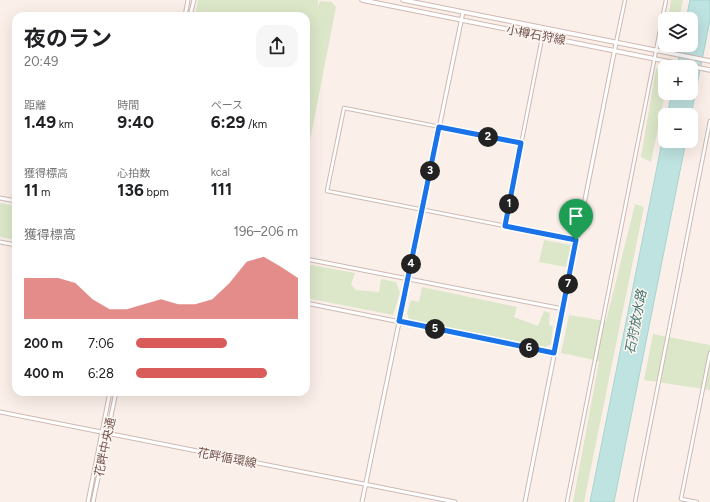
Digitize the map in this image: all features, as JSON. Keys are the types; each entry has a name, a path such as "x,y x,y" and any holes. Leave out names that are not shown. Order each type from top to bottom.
{"main road":[{"name":"小樽石狩線","path":"362,0 710,70"},
{"name":"小樽石狩線","path":"403,0 710,61"}],"street":[{"path":"186,12 188,0"},
{"path":"191,12 194,0"},
{"path":"525,502 562,309 625,0"},
{"path":"567,502 666,0"},
{"path":"362,502 463,12"},
{"path":"505,226 544,28"},
{"path":"521,143 344,108 327,191 576,240"},
{"path":"635,502 710,121"},
{"path":"0,198 12,200"},
{"path":"0,242 12,244"},
{"path":"310,260 562,309"},
{"path":"310,304 554,353"},
{"path":"697,502 681,499 710,353"},
{"name":"花畔中央通","path":"88,502 109,396"},
{"name":"花畔中央通","path":"93,502 115,396"},
{"name":"花畔循環線","path":"0,412 455,502"}],"green space":[{"path":"198,0 318,0 318,6 320,1 332,2 336,7 310,141 310,12 196,12"},
{"path":"671,0 683,0 680,12 669,12"},
{"path":"656,68 658,68 658,100 664,100 662,108 658,108 658,128 651,162 641,157"},
{"path":"0,203 12,205 12,239 0,237"},
{"path":"635,204 644,207 584,502 573,502 599,361 561,353 569,315 606,321"},
{"path":"544,240 571,245 566,267 539,262"},
{"path":"310,265 355,273 351,284 356,290 379,292 381,279 396,282 400,293 393,315 310,299"},
{"path":"422,287 517,307 514,317 538,326 544,311 550,313 549,325 553,326 551,344 546,347 409,320 407,313 411,300 419,302"},
{"path":"653,334 710,345 710,390 644,380"}],"water":[{"path":"690,0 710,0 710,20 698,80 698,60 678,60 680,52 698,52 698,12 687,12"},
{"path":"670,100 694,100 692,108 669,108"},
{"name":"石狩放水路","path":"661,148 685,148 614,502 590,502"}],"route":[{"path":"439,127 521,143 505,226 576,240 554,353 399,321 439,127"}]}
